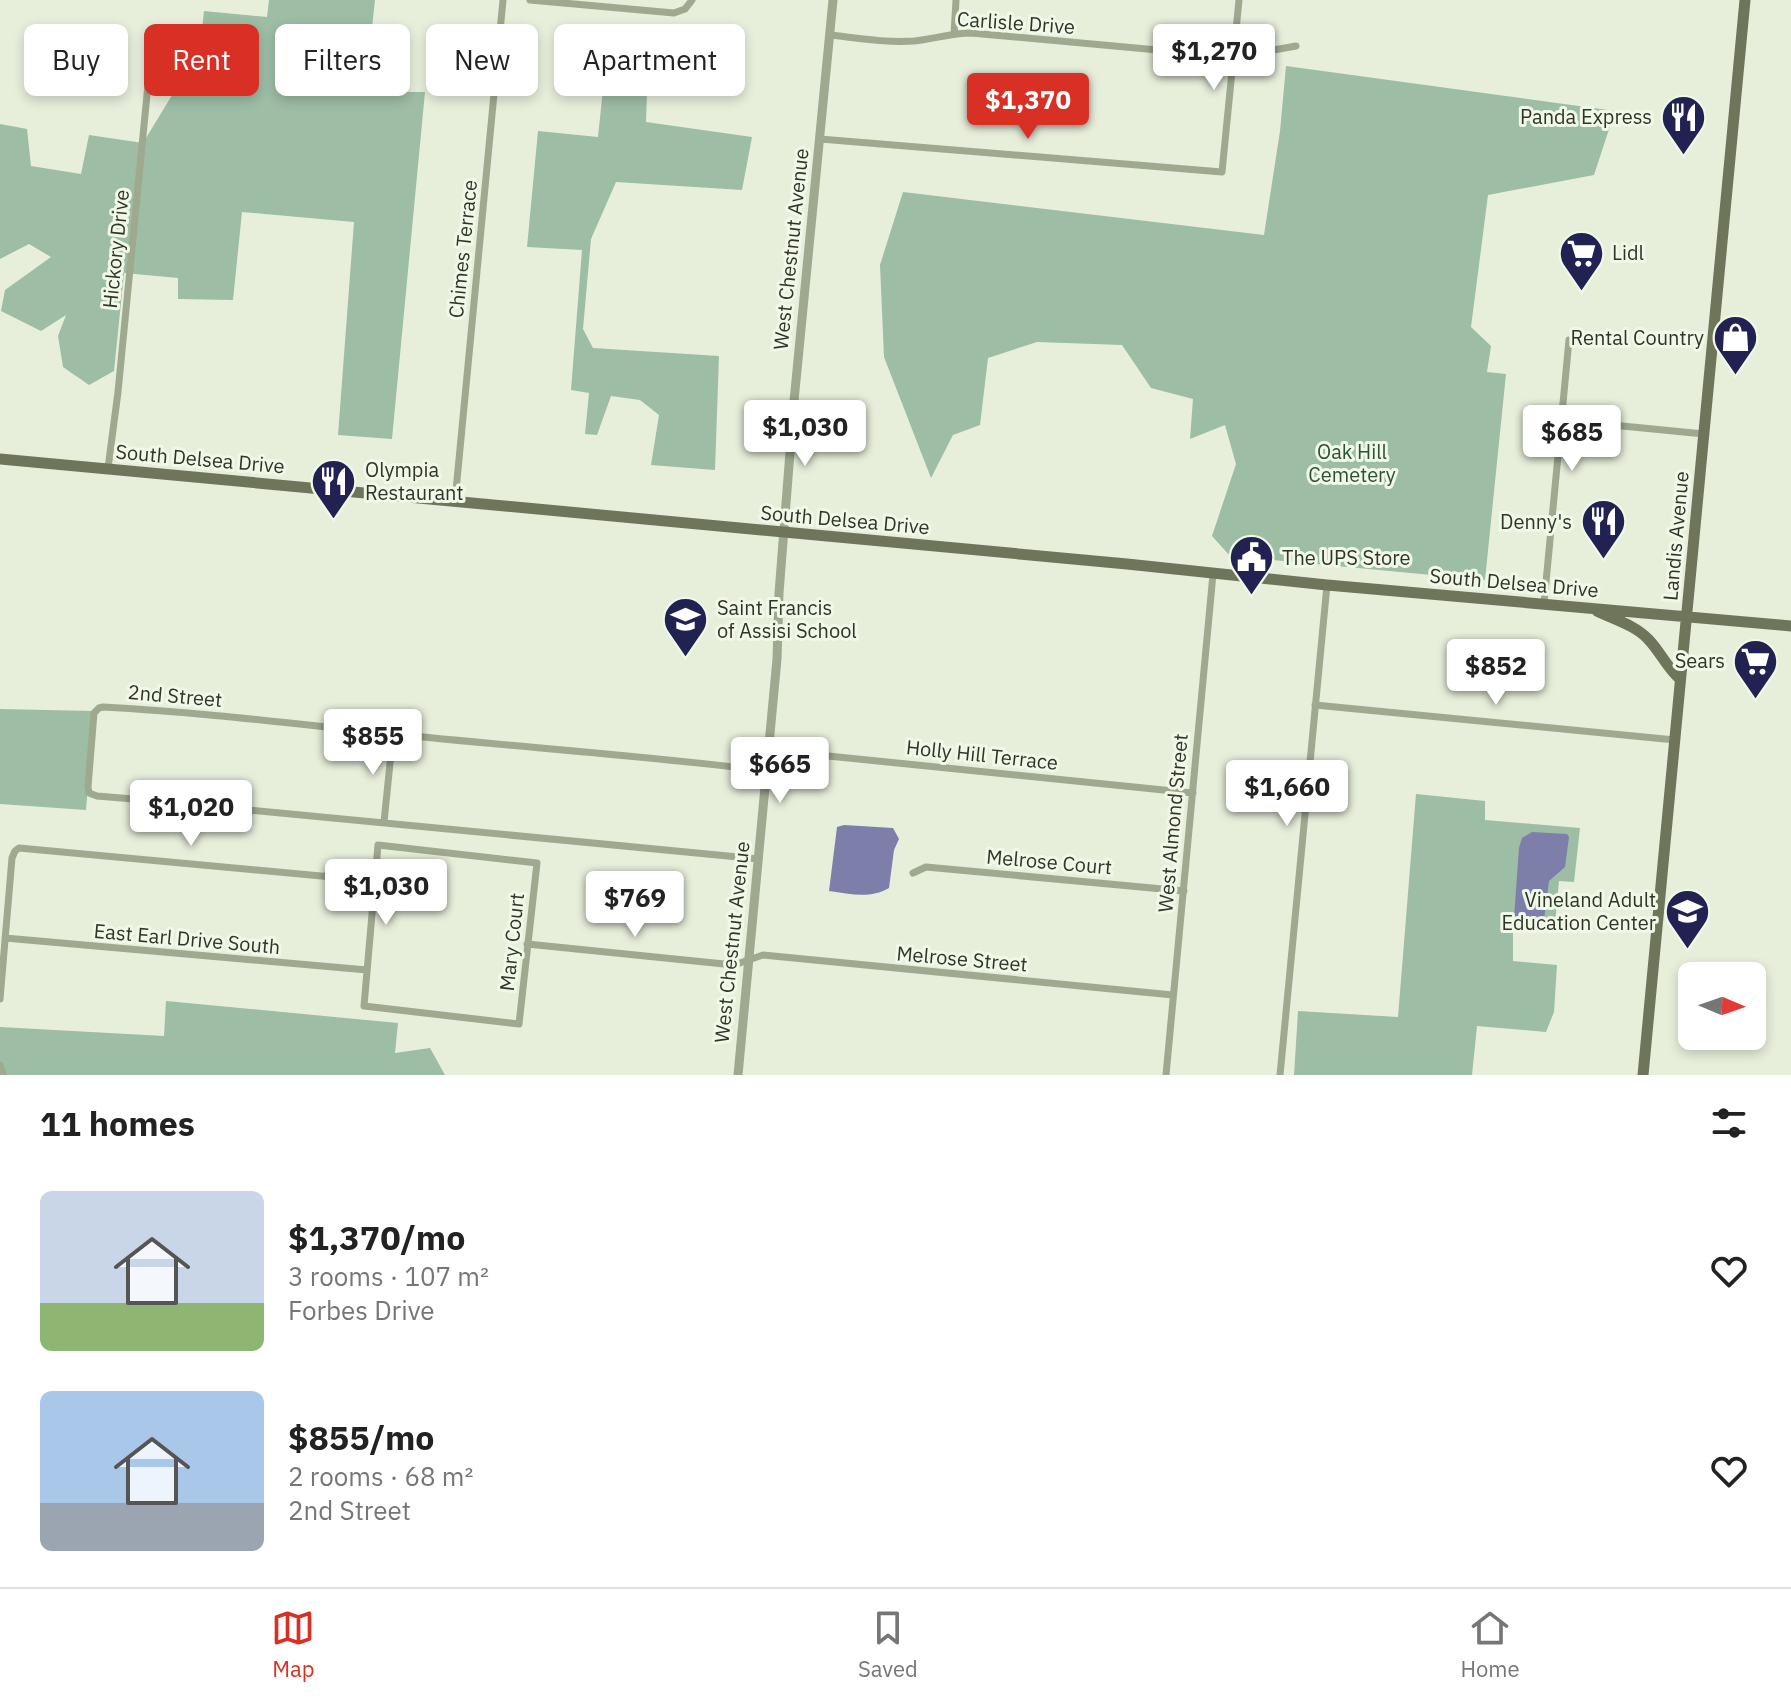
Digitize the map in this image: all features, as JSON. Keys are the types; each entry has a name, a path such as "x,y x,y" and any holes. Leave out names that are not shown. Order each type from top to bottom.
{"main road":[{"name":"Landis Avenue","path":"1643,1075 1745,0"},
{"name":"South Delsea Drive","path":"0,459 1791,626"},
{"path":"1589,607 1648,638 1671,672 1680,679"}],"street":[{"name":"Chimes Terrace","path":"455,501 503,0"},
{"path":"530,0 674,13 685,9 692,0"},
{"name":"West Chestnut Avenue","path":"738,1075 777,659 783,532 798,357 833,0"},
{"path":"954,34 956,0"},
{"path":"820,139 1222,172 1239,0"},
{"name":"Carlisle Drive","path":"830,35 900,42 954,34 1000,35 1234,57 1296,46"},
{"name":"Hickory Drive","path":"108,468 147,96"},
{"path":"1544,603 1569,340"},
{"path":"1561,420 1704,434"},
{"name":"West Almond Street","path":"1166,1075 1213,574"},
{"path":"1280,1075 1327,585"},
{"path":"1315,705 1675,740"},
{"name":"2nd Street","path":"759,859 97,796 89,793 88,787 94,713 103,707 229,717 604,752 767,771"},
{"path":"384,822 393,734"},
{"name":"Holly Hill Terrace","path":"769,750 1193,793"},
{"name":"Mary Court","path":"367,970 364,1006 519,1024 537,863 378,845 375,881"},
{"path":"0,999 12,858 15,851 24,848 375,881 367,970"},
{"name":"Melrose Court","path":"913,873 926,867 1184,891"},
{"name":"East Earl Drive South","path":"5,938 367,970"},
{"name":"Melrose Street","path":"527,944 734,965 763,955 1173,995"},
{"path":"0,1065 3,1075"}],"green space":[{"path":"269,0 375,0 372,24 275,24 275,96 410,96 410,92 425,92 392,439 338,435 354,222 242,212 233,300 178,299 178,278 124,273 114,371 89,385 63,367 58,336 66,315 41,331 1,311 5,290 51,257 29,244 0,259 0,124 27,129 31,166 81,174 89,135 143,143 172,96 259,96 259,24 203,24 204,11 267,17"},
{"name":"Oak Hill Cemetery","path":"1286,66 1615,111 1594,175 1488,195 1471,327 1491,346 1487,372 1506,374 1485,580 1230,556 1212,536 1236,464 1225,425 1190,439 1193,399 1151,388 1122,345 1037,342 988,358 980,425 953,435 931,478 884,357 880,265 903,192 1264,235 1280,131"},
{"path":"602,96 647,96 646,122 752,137 742,190 616,182 591,239 583,329 593,348 719,356 715,470 651,465 659,415 640,400 611,396 597,435 585,434 589,393 571,390 582,250 527,247 538,131 598,137"},
{"path":"0,709 94,711 86,810 0,804"},
{"path":"1416,794 1485,801 1485,820 1580,828 1574,882 1559,881 1555,924 1513,930 1513,961 1557,965 1554,1012 1546,1032 1477,1026 1472,1075 1294,1075 1298,1011 1398,1017"},
{"path":"166,1001 398,1023 395,1053 430,1048 445,1075 0,1075 0,1027 164,1036"}],"water":[{"path":"837,827 893,828 899,839 894,850 889,888 867,895 829,891"},
{"path":"1532,832 1567,834 1569,837 1565,867 1549,881 1544,920 1514,918 1519,848 1522,838"}],"place":[{"name":"Panda Express","path":"1683,156"},
{"name":"Lidl","path":"1581,292"},
{"name":"Rental Country","path":"1735,377"},
{"name":"Olympia Restaurant","path":"334,520"},
{"name":"Denny's","path":"1603,561"},
{"name":"The UPS Store","path":"1251,597"},
{"name":"Saint Francis of Assisi School","path":"686,659"},
{"name":"Sears","path":"1756,700"},
{"name":"Vineland Adult Education Center","path":"1687,950"}]}
